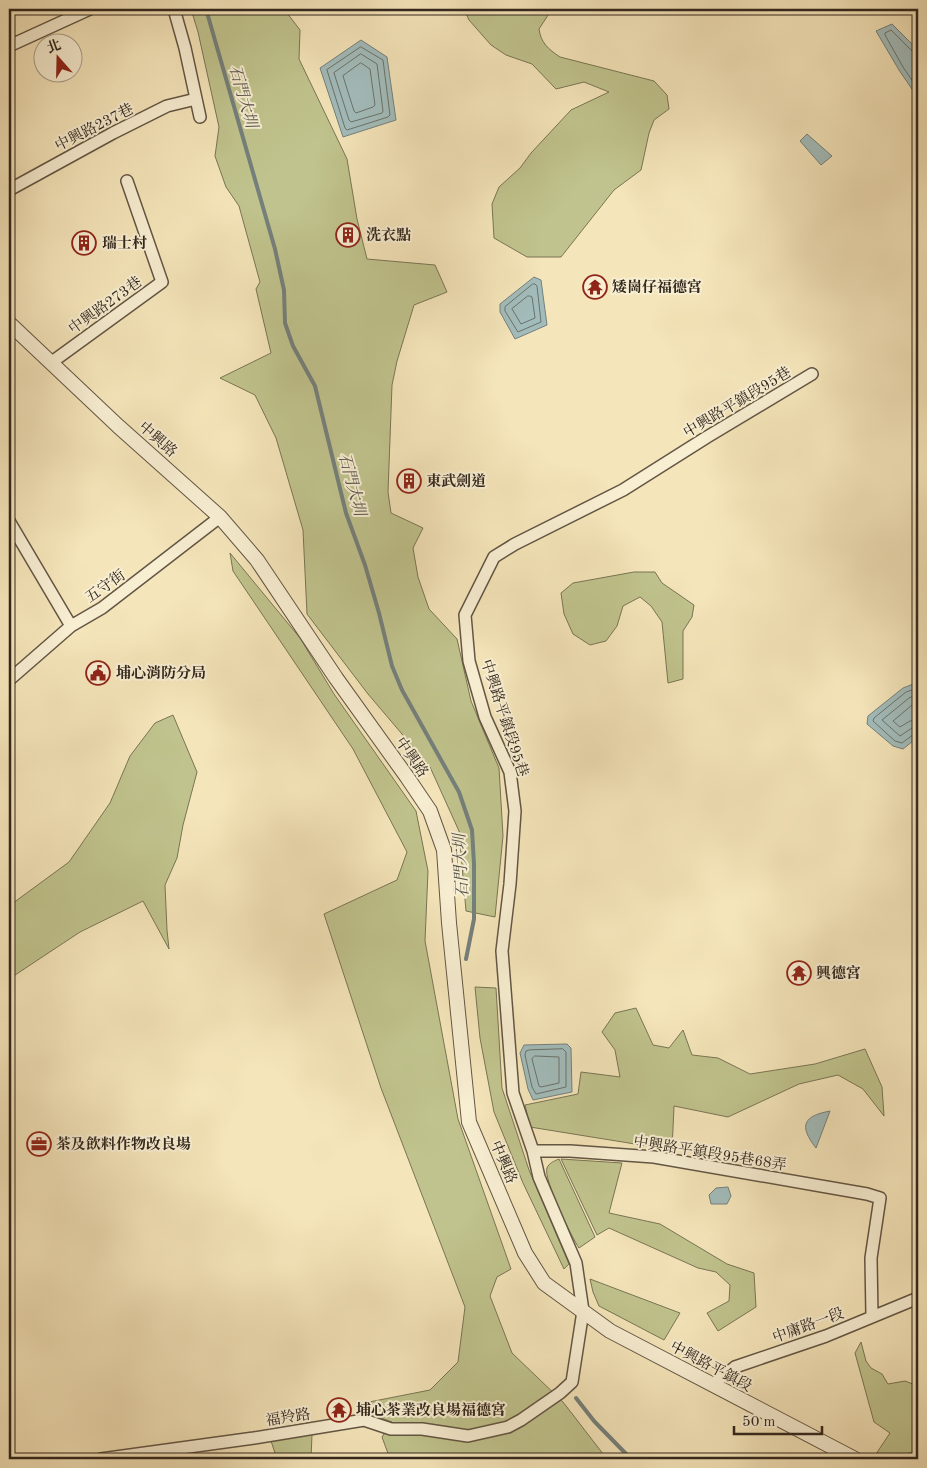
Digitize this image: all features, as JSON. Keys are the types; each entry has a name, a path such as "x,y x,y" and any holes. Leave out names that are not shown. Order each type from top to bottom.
{"street":[{"path":"9,46 90,9"},
{"path":"174,9 186,48 200,117"},
{"name":"中興路237巷","path":"9,190 113,133 167,106 196,99"},
{"name":"中興路273巷","path":"52,362 162,282 127,181"},
{"name":"中興路","path":"9,323 220,517 257,560 336,678 408,777 430,811 444,850 449,923 469,1122 525,1253 544,1283 583,1310"},
{"name":"中興路平鎮段95巷","path":"583,1310 576,1263 539,1177 533,1151 513,1093 502,951 510,884 515,811 510,772 485,717 469,661 465,615 494,557 515,544 624,490 707,437 812,374"},
{"name":"五守街","path":"9,680 71,626 102,608 220,517"},
{"path":"9,521 71,626"},
{"name":"中興路平鎮段95巷68弄","path":"533,1151 570,1151 654,1158 867,1194 880,1198 872,1258 872,1316"},
{"name":"中庸路一段","path":"712,1385 735,1367 826,1336 918,1298"},
{"name":"中興路平鎮段","path":"583,1310 610,1332 855,1459"},
{"name":"福羚路","path":"101,1459 254,1438 364,1420 391,1428 422,1429 468,1436 508,1427 522,1420 572,1382 583,1310"}],"green space":[{"path":"191,9 284,9 300,30 299,59 347,159 357,219 367,259 435,265 447,292 414,305 397,361 392,385 388,492 391,513 423,528 413,548 418,577 429,609 457,639 471,701 499,768 503,836 495,917 466,911 459,831 430,767 368,694 307,614 303,530 276,438 255,395 220,378 271,353 256,289 260,282 239,206 226,187 215,156 219,127 198,32"},
{"path":"464,9 552,9 539,29 543,42 560,57 654,81 667,95 669,109 654,120 649,133 641,170 614,190 561,257 527,257 494,238 492,204 499,187 520,168 531,153 571,110 609,92 584,82 556,89 532,64 506,55 491,45 469,20"},
{"path":"230,553 300,638 334,694 416,811 428,871 425,941 458,1119 511,1269 497,1277 490,1296 512,1353 563,1402 607,1459 390,1459 382,1437 392,1422 368,1413 359,1404 430,1390 458,1362 465,1307 381,1088 324,914 397,880 407,852 353,749 233,571"},
{"path":"634,572 655,572 662,583 694,605 692,617 683,631 683,679 668,683 662,622 651,606 640,597 623,606 617,626 606,641 590,645 573,634 564,614 561,593 573,583"},
{"path":"173,715 197,772 183,825 177,858 165,885 169,949 143,901 80,932 9,979 9,906 69,862 110,803 130,756 155,723"},
{"path":"475,987 496,988 502,1088 529,1170 569,1264 564,1269 523,1183 494,1112 480,1038"},
{"path":"636,1008 653,1045 669,1048 683,1030 692,1055 718,1058 750,1074 815,1064 865,1049 882,1087 884,1116 863,1089 838,1075 799,1084 728,1117 674,1106 672,1150 530,1127 525,1105 578,1094 581,1072 620,1077 615,1050 602,1032 615,1013"},
{"path":"559,1159 595,1237 579,1248 570,1233 549,1184 547,1168"},
{"path":"561,1159 622,1163 609,1213 660,1224 727,1264 754,1273 756,1307 718,1331 707,1313 729,1301 730,1285 716,1272 698,1268 609,1228 597,1235"},
{"path":"590,1279 680,1313 664,1340 599,1306"},
{"path":"861,1342 866,1361 871,1368 882,1374 888,1384 905,1381 918,1386 918,1451 905,1454 900,1459 885,1459 876,1454 890,1433 874,1422 855,1353"},
{"path":"312,1434 311,1459 277,1459 271,1441"}],"water":[{"path":"892,24 918,50 918,98 876,31"},
{"path":"361,40 387,57 396,120 343,137 320,68"},
{"path":"807,134 832,156 821,165 800,141"},
{"path":"534,277 541,280 547,325 515,339 500,312 500,304"},
{"path":"918,684 918,737 903,749 893,746 867,724 868,716 903,688"},
{"path":"567,1044 571,1048 572,1092 533,1100 528,1089 520,1053 524,1045"},
{"path":"830,1111 816,1148 807,1133 806,1123 814,1116"},
{"path":"728,1187 731,1196 727,1204 711,1204 709,1195 716,1188"}],"waterway":[{"name":"石門大圳","path":"206,9 275,249 284,290 285,323 293,346 315,386 346,513 365,565 392,666 402,690 459,792 472,830 474,919 466,959"},
{"name":"石門大圳","path":"576,1398 594,1421 631,1459"}],"place":[{"name":"洗衣點","path":"348,235"},
{"name":"瑞士村","path":"84,243"},
{"name":"矮崗仔福德宮","path":"595,287"},
{"name":"東武劍道","path":"409,481"},
{"name":"埔心消防分局","path":"98,673"},
{"name":"興德宮","path":"799,973"},
{"name":"茶及飲料作物改良場","path":"39,1144"},
{"name":"埔心茶業改良場福德宮","path":"339,1410"}]}
